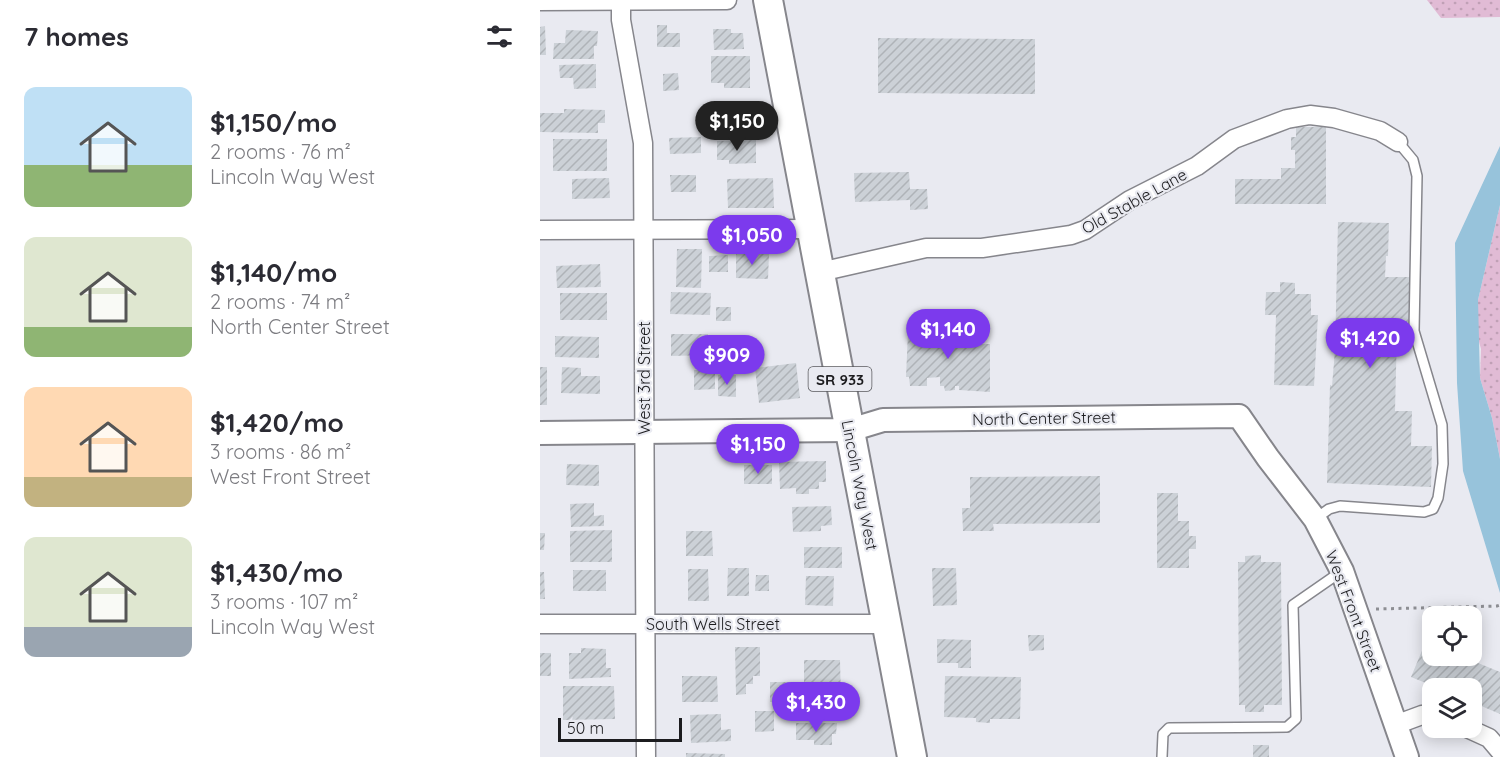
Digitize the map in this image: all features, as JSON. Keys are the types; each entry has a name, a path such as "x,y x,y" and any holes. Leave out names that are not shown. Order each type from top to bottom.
{"main road":[{"name":"Lincoln Way West","path":"768,0 912,757"}],"street":[{"name":"West 3rd Street","path":"621,0 621,20 643,143 646,757"},
{"path":"540,1 727,0"},
{"name":"Old Stable Lane","path":"819,272 926,248 982,248 1071,236 1085,230 1130,200 1197,166 1234,139 1287,119 1310,115 1354,122 1380,130 1398,142"},
{"path":"540,230 811,229"},
{"name":"West Front Street","path":"1239,416 1315,519 1342,571 1407,757"},
{"name":"North Center Street","path":"540,433 850,430 883,420 1239,416"},
{"name":"South Wells Street","path":"540,624 886,624"},
{"path":"1395,726 1422,715"},
{"path":"1482,735 1489,738 1500,751"}],"lane":[{"path":"1315,519 1329,509 1340,506 1424,512 1433,508 1438,498 1443,464 1442,425 1414,331 1417,176 1413,160 1398,142"},
{"path":"1162,757 1162,734 1169,728 1287,727 1296,719 1293,605 1342,571"}],"path":[{"path":"1376,609 1499,606"}],"shaded area":[{"path":"1427,0 1500,0 1500,17 1441,18"},
{"path":"1500,205 1500,459 1492,418 1480,378 1478,300"}],"water":[{"path":"1500,146 1500,205 1478,300 1480,378 1492,418 1500,459 1500,593 1463,471 1457,383 1455,243"}],"building":[{"path":"657,25 667,25 667,33 680,33 680,47 657,47"},
{"path":"545,26 546,55 540,55 540,27"},
{"path":"713,29 731,29 731,33 743,33 744,49 714,50"},
{"path":"566,30 598,31 597,46 594,46 594,59 553,59 554,43 565,43"},
{"path":"878,38 1035,39 1035,94 878,93"},
{"path":"711,56 750,56 750,88 724,88 724,83 711,83"},
{"path":"596,64 596,88 574,89 573,78 560,78 559,65"},
{"path":"678,73 679,90 663,91 663,74"},
{"path":"564,109 605,110 605,123 598,123 598,133 540,132 540,113 564,113"},
{"path":"1296,127 1326,127 1326,204 1235,204 1235,179 1281,179 1281,168 1295,168 1295,150 1291,150 1291,137 1296,137"},
{"path":"701,137 701,153 670,154 669,138"},
{"path":"553,139 607,139 607,171 553,171"},
{"path":"756,140 756,163 729,164 729,160 717,160 717,141"},
{"path":"909,172 910,189 927,189 928,209 910,210 910,200 855,202 854,173"},
{"path":"670,175 696,175 696,192 671,192"},
{"path":"609,178 610,198 572,199 572,179"},
{"path":"773,178 774,208 728,208 727,179"},
{"path":"1338,222 1389,223 1385,277 1410,277 1408,331 1397,331 1395,411 1412,411 1411,446 1432,446 1431,487 1327,483 1330,385 1332,386 1335,350"},
{"path":"677,249 702,249 701,288 676,287"},
{"path":"736,253 769,254 768,279 736,278"},
{"path":"728,255 728,272 709,272 709,256"},
{"path":"600,264 601,287 557,288 556,266"},
{"path":"1280,282 1295,283 1295,294 1311,294 1311,315 1318,315 1314,386 1274,385 1276,315 1265,315 1266,292 1280,292"},
{"path":"671,292 711,293 710,315 670,314"},
{"path":"560,293 607,293 607,320 560,320"},
{"path":"716,307 731,307 731,321 716,321"},
{"path":"922,323 945,323 945,334 968,334 972,336 972,344 990,344 990,392 959,390 959,386 955,386 955,390 945,391 944,386 940,386 940,377 927,378 927,386 910,386 909,377 906,377 908,332 922,332"},
{"path":"671,334 708,334 708,355 671,356"},
{"path":"555,336 599,337 599,358 555,357"},
{"path":"796,363 800,398 759,403 755,368"},
{"path":"540,367 547,367 547,405 540,405"},
{"path":"562,367 581,368 581,376 600,376 600,394 561,393"},
{"path":"694,370 715,370 715,389 694,390"},
{"path":"718,375 736,375 736,397 718,396"},
{"path":"826,461 826,482 819,482 819,489 809,489 809,494 796,494 796,488 780,489 779,462"},
{"path":"567,464 599,465 599,486 566,485"},
{"path":"744,465 772,465 772,484 744,484"},
{"path":"1100,476 1100,523 993,524 994,531 963,531 962,508 970,508 970,477"},
{"path":"1157,493 1178,493 1178,521 1189,521 1189,536 1196,536 1196,549 1189,549 1189,568 1157,568"},
{"path":"594,503 594,516 604,515 604,526 571,527 570,504"},
{"path":"831,506 832,525 821,526 821,531 793,532 792,507"},
{"path":"612,530 612,562 570,562 570,531"},
{"path":"686,531 712,531 713,556 686,556"},
{"path":"540,533 545,533 544,550 540,550"},
{"path":"804,547 842,547 842,568 804,568"},
{"path":"1261,555 1261,562 1281,562 1282,705 1264,705 1264,712 1245,712 1245,705 1239,705 1238,562 1245,562 1245,556"},
{"path":"728,568 749,568 749,596 727,596"},
{"path":"932,568 956,568 957,605 933,606"},
{"path":"688,569 708,569 709,601 688,601"},
{"path":"573,570 606,570 606,591 573,591"},
{"path":"540,572 544,572 545,599 540,599"},
{"path":"756,575 769,575 769,591 755,591"},
{"path":"806,576 834,576 833,606 805,605"},
{"path":"1028,635 1044,635 1044,650 1029,651"},
{"path":"937,639 971,640 971,668 958,668 958,663 937,663"},
{"path":"735,647 760,647 760,676 753,676 753,684 746,684 746,694 736,695"},
{"path":"581,648 606,649 606,668 611,668 611,677 569,679 569,653 581,653"},
{"path":"1422,651 1422,666 1482,665 1500,672 1500,714 1482,706 1482,678 1422,678 1422,681 1411,677"},
{"path":"540,653 551,653 551,676 540,676"},
{"path":"804,660 840,660 841,700 801,701 801,695 793,695 793,702 770,702 770,682 804,682"},
{"path":"682,676 717,676 718,702 682,702"},
{"path":"945,676 1021,677 1020,719 990,719 990,723 976,722 976,718 944,717"},
{"path":"563,686 614,686 615,719 563,720"},
{"path":"778,703 796,703 795,716 777,715"},
{"path":"755,711 774,711 774,731 755,732"},
{"path":"721,714 721,730 731,729 731,741 691,743 690,715"},
{"path":"796,723 837,723 836,734 832,734 832,745 814,745 814,740 796,740"},
{"path":"1253,745 1269,745 1269,757 1253,757"},
{"path":"686,753 725,754 725,757 686,757"}]}
